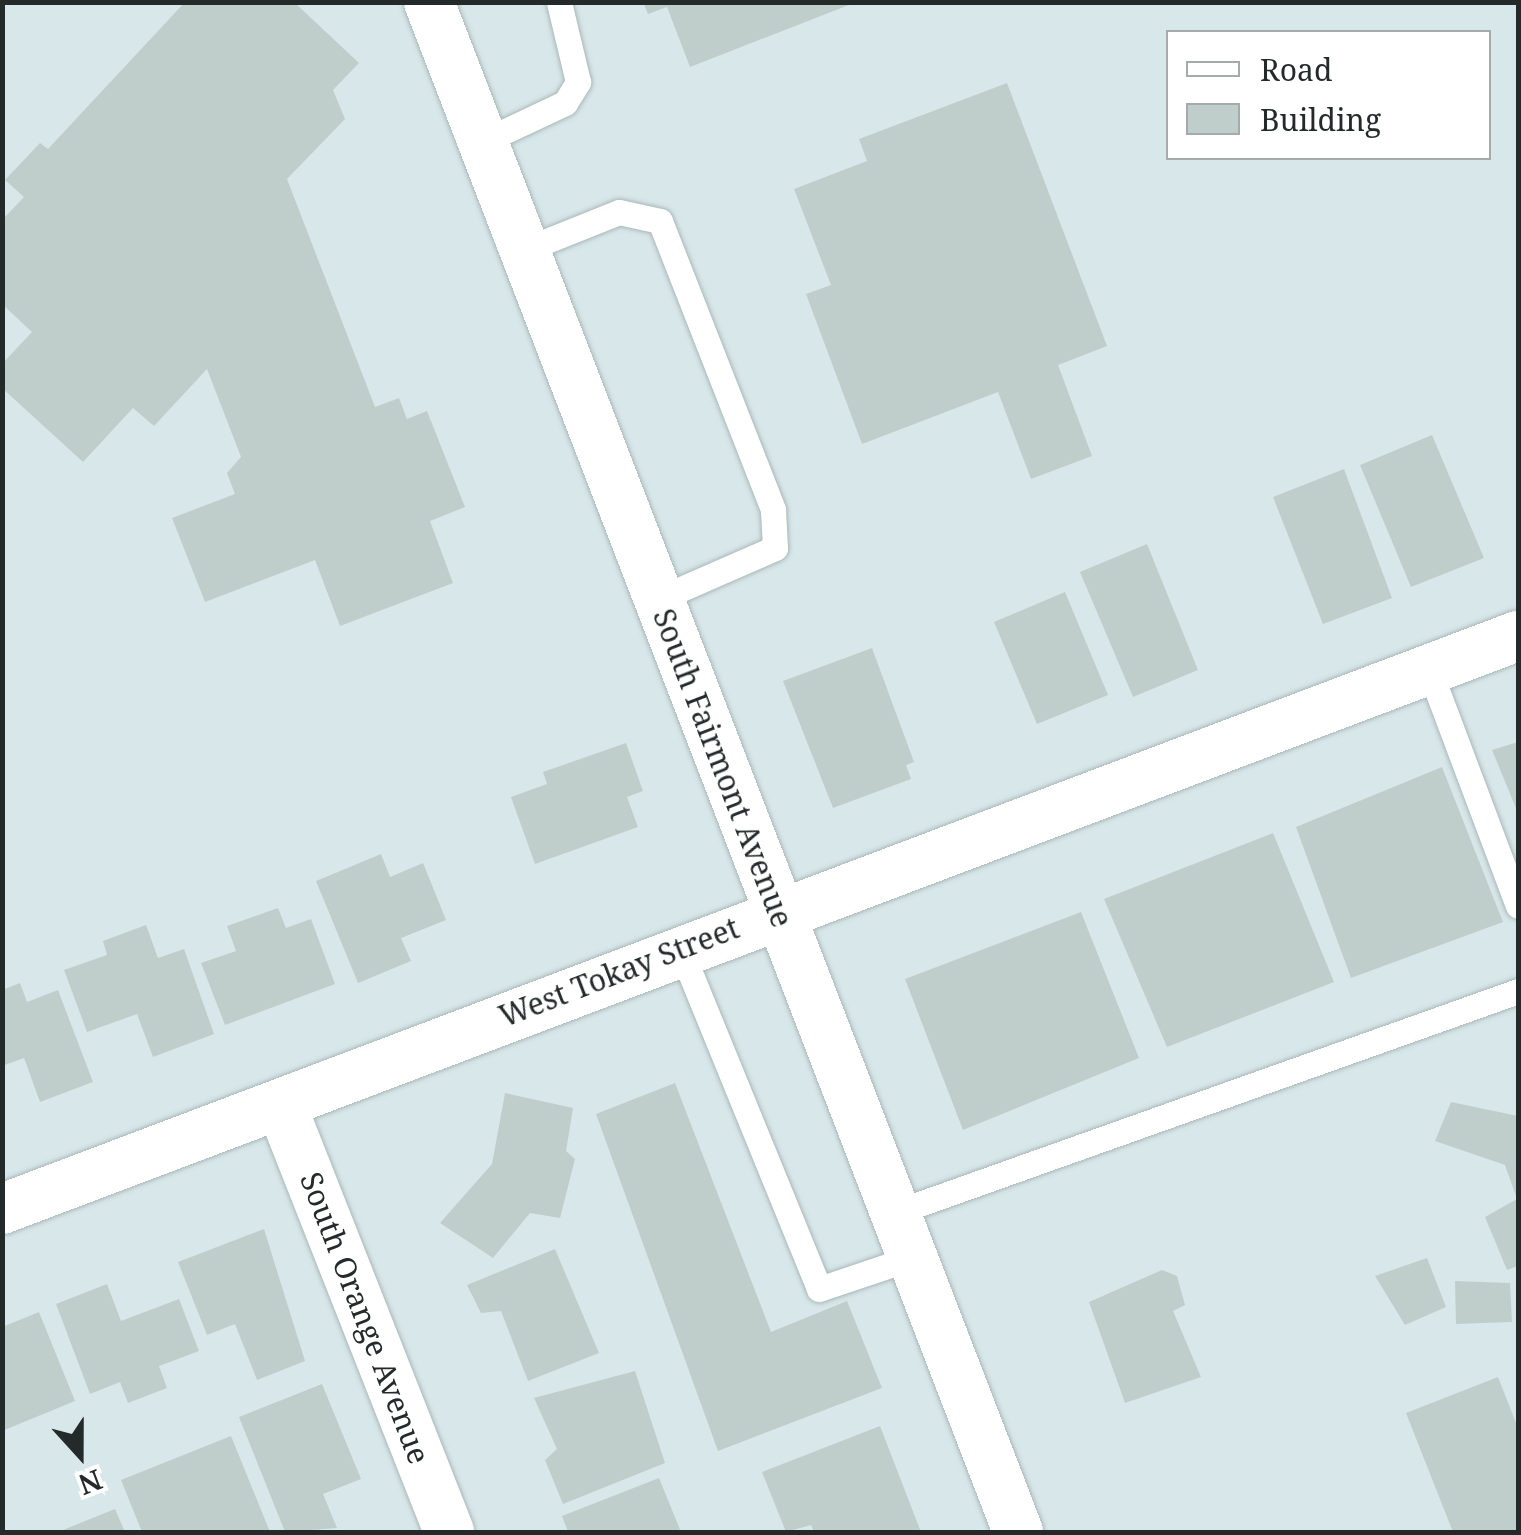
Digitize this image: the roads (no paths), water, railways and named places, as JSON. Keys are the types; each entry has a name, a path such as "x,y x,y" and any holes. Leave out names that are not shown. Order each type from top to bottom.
{"street":[{"name":"South Fairmont Avenue","path":"429,2 1018,1532"},
{"name":"West Tokay Street","path":"2,1209 778,910 1518,636"},
{"name":"South Orange Avenue","path":"280,1105 450,1532"}],"lane":[{"path":"482,142 565,103 578,82 559,2"},
{"path":"524,250 619,212 660,221 773,510 775,548 658,598"},
{"path":"1429,669 1518,906"},
{"path":"680,948 819,1289 903,1235 1518,992"}]}
